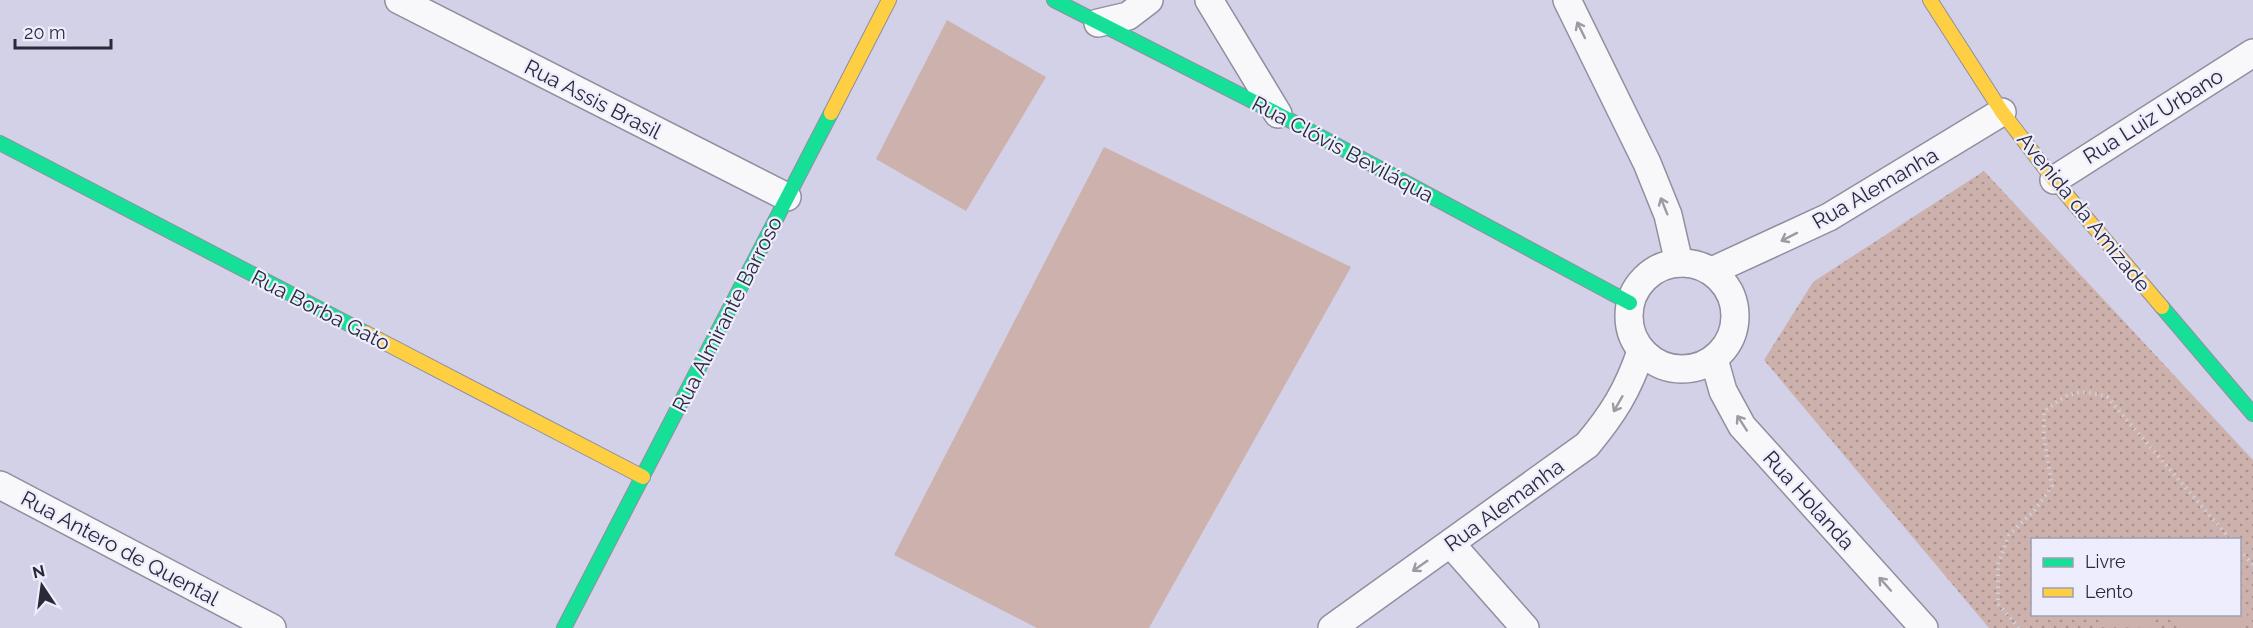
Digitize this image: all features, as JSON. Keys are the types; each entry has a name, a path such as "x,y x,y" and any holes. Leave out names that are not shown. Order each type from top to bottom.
{"street":[{"name":"Rua Assis Brasil","path":"399,0 787,197"},
{"name":"Rua Almirante Barroso","path":"564,628 889,0"},
{"name":"Rua Clóvis Beviláqua","path":"1053,0 1278,114 1630,303"},
{"path":"1098,22 1128,15 1149,0"},
{"path":"1209,0 1278,114"},
{"path":"1567,0 1647,163 1668,215 1679,263"},
{"name":"Avenida da Amizade","path":"1930,0 2002,112 2054,180 2253,414"},
{"name":"Rua Luiz Urbano","path":"2054,180 2253,53"},
{"name":"Rua Alemanha","path":"1712,271 1829,217 2002,112"},
{"name":"Rua Borba Gato","path":"0,143 643,477"},
{"path":"1679,263 1696,264 1712,271 1726,285 1735,304 1735,325 1728,344 1714,359 1700,366 1684,369 1668,367 1641,351 1632,336 1629,320 1630,303 1637,288 1648,275 1662,266 1679,263"},
{"name":"Rua Alemanha","path":"1332,628 1587,445 1612,415 1630,383 1641,351"},
{"name":"Rua Holanda","path":"1714,359 1723,391 1742,426 1924,628"},
{"name":"Rua Antero de Quental","path":"0,485 272,628"},
{"path":"1451,544 1525,628"}],"path":[{"path":"2019,628 1998,604 1998,564 2009,535 2035,510 2052,486 2044,437 2044,412 2065,394 2087,391 2107,397 2229,538"},
{"path":"2241,551 2253,565"}],"shaded area":[{"path":"947,20 1046,77 966,211 876,159"},
{"path":"1104,147 1351,267 1149,628 1037,628 894,555"},
{"path":"1984,171 2253,460 2253,628 1989,628 1764,360 1813,282"},
{"path":"2241,606 2252,623 2244,628 2182,628 2174,616 2241,616"},
{"path":"2114,616 2149,616 2158,628 2094,627"}],"traffic: fast":[{"path":"1054,0 1278,114 1630,303"},
{"path":"564,628 831,113"},
{"path":"0,143 366,333"},
{"path":"2162,307 2253,414"}],"traffic: slow":[{"path":"831,113 889,0"},
{"path":"1930,0 2002,112 2054,180 2162,307"},
{"path":"366,333 643,477"}]}
